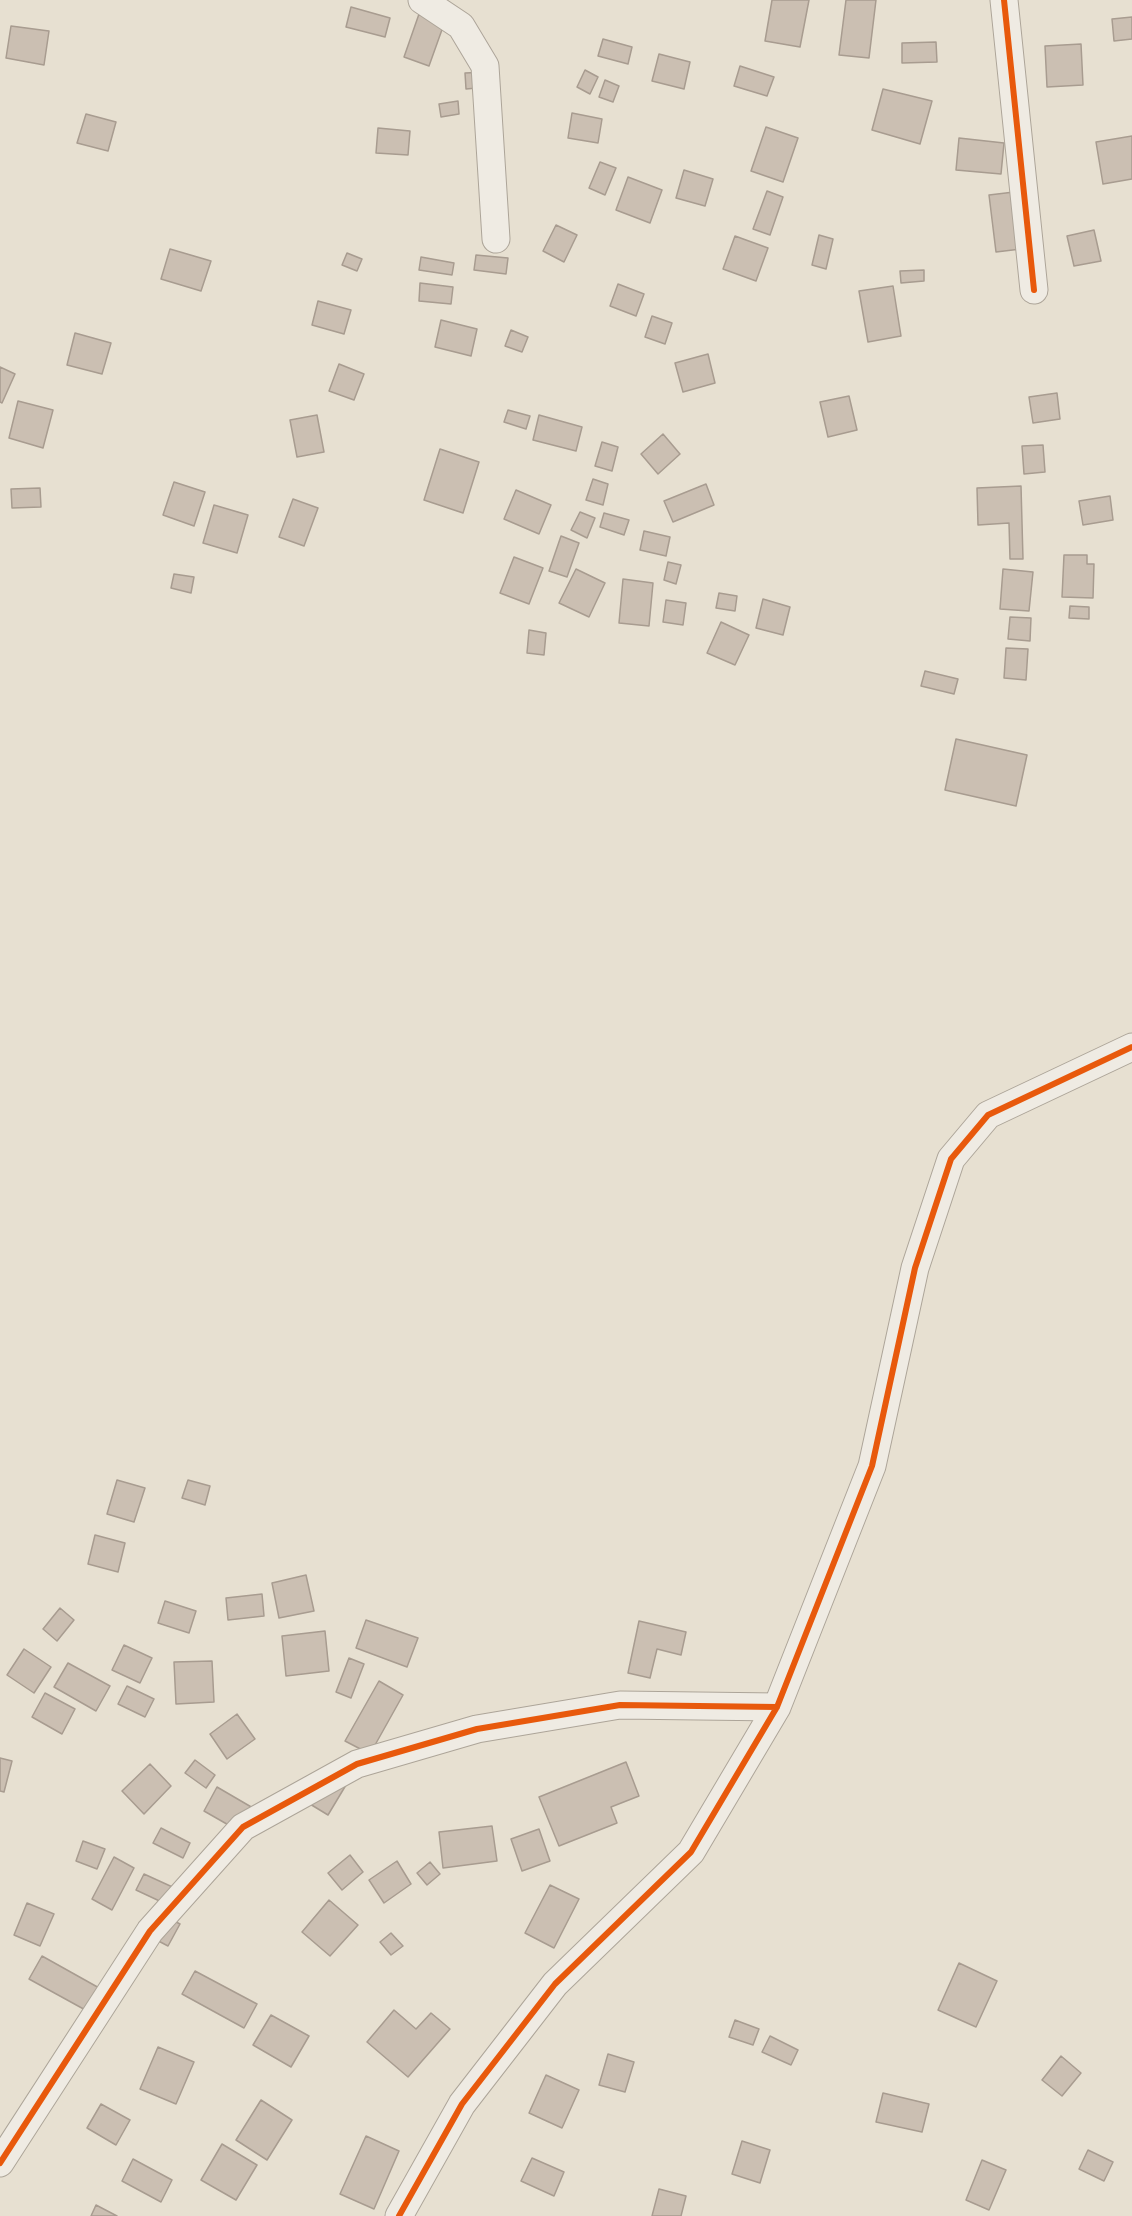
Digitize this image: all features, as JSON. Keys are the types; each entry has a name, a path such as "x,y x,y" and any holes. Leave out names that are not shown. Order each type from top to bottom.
{"street":[{"path":"422,0 461,26 485,66 496,238"},
{"path":"1004,0 1034,290"},
{"path":"399,2216 462,2104 555,1984 691,1852 777,1707 872,1466 915,1268 951,1159 988,1115 1132,1047"},
{"path":"0,2163 150,1931 243,1827 357,1764 477,1729 620,1705 777,1707"}],"building":[{"path":"772,0 809,0 800,47 765,41"},
{"path":"846,0 876,0 869,58 839,55"},
{"path":"351,7 390,18 385,37 346,27"},
{"path":"419,14 444,24 429,66 404,57"},
{"path":"1132,17 1132,39 1114,41 1112,19"},
{"path":"11,26 49,31 44,65 6,58"},
{"path":"603,39 632,47 628,64 598,56"},
{"path":"936,42 937,62 902,63 902,43"},
{"path":"1081,44 1083,85 1047,87 1045,46"},
{"path":"659,54 690,62 684,89 652,81"},
{"path":"740,66 774,77 767,96 734,86"},
{"path":"585,70 598,77 590,94 577,87"},
{"path":"487,72 488,87 466,89 465,73"},
{"path":"605,80 619,86 613,102 599,97"},
{"path":"883,89 932,101 920,144 872,130"},
{"path":"458,101 459,114 441,117 439,104"},
{"path":"572,113 602,119 598,143 568,138"},
{"path":"86,114 116,122 108,151 77,143"},
{"path":"766,127 798,138 783,182 751,171"},
{"path":"378,128 410,131 408,155 376,153"},
{"path":"1132,136 1132,179 1103,184 1096,142"},
{"path":"959,138 1004,143 1001,174 956,170"},
{"path":"600,162 616,168 605,195 589,188"},
{"path":"684,170 713,179 705,206 676,198"},
{"path":"628,177 662,190 650,223 616,210"},
{"path":"767,191 783,197 770,235 753,229"},
{"path":"1014,192 1021,249 996,252 989,195"},
{"path":"556,225 577,235 564,262 543,251"},
{"path":"1094,230 1101,261 1074,266 1067,236"},
{"path":"819,235 833,239 826,269 812,265"},
{"path":"735,236 768,248 756,281 723,269"},
{"path":"170,249 211,261 201,291 161,279"},
{"path":"347,253 362,259 357,271 342,265"},
{"path":"476,255 508,258 506,274 474,270"},
{"path":"421,257 454,263 452,275 419,270"},
{"path":"924,270 924,281 901,283 900,271"},
{"path":"420,283 453,287 451,304 419,301"},
{"path":"618,284 644,294 636,316 610,306"},
{"path":"893,286 901,336 868,342 859,291"},
{"path":"318,301 351,310 344,334 312,325"},
{"path":"652,316 672,323 665,344 645,337"},
{"path":"441,320 477,329 471,356 435,347"},
{"path":"511,330 528,337 522,352 505,346"},
{"path":"75,333 111,343 102,374 67,365"},
{"path":"708,354 715,383 683,392 675,363"},
{"path":"339,364 364,374 354,400 329,391"},
{"path":"0,367 15,374 2,403 0,402"},
{"path":"1057,393 1060,419 1033,423 1029,397"},
{"path":"849,396 857,430 828,437 820,402"},
{"path":"18,401 53,410 43,448 9,438"},
{"path":"508,410 530,416 526,429 504,422"},
{"path":"317,415 324,452 297,457 290,420"},
{"path":"539,415 582,427 576,451 533,440"},
{"path":"663,434 680,454 658,474 641,454"},
{"path":"602,442 618,447 612,471 595,466"},
{"path":"1043,445 1045,472 1024,474 1022,446"},
{"path":"440,449 479,462 463,513 424,500"},
{"path":"593,479 608,484 603,505 586,500"},
{"path":"174,482 205,492 194,526 163,515"},
{"path":"706,484 714,505 673,522 664,501"},
{"path":"1021,486 1023,559 1010,559 1009,523 978,525 977,488"},
{"path":"40,488 41,507 12,508 11,489"},
{"path":"516,490 551,505 539,534 504,519"},
{"path":"1110,496 1113,520 1083,525 1079,501"},
{"path":"293,499 318,508 304,546 279,537"},
{"path":"214,505 248,515 237,553 203,543"},
{"path":"580,512 595,518 587,538 571,530"},
{"path":"604,513 629,520 624,535 600,527"},
{"path":"644,531 670,537 666,556 640,550"},
{"path":"561,536 579,543 567,577 549,571"},
{"path":"1064,555 1087,555 1087,564 1094,564 1093,598 1062,597"},
{"path":"514,557 543,568 529,604 500,593"},
{"path":"668,562 681,565 676,584 664,580"},
{"path":"576,569 605,583 589,617 559,603"},
{"path":"1003,569 1033,572 1029,611 1000,609"},
{"path":"174,574 194,577 191,593 171,588"},
{"path":"623,579 653,583 649,626 619,623"},
{"path":"719,593 737,596 735,611 716,608"},
{"path":"763,599 790,607 783,635 756,628"},
{"path":"666,600 686,603 683,625 663,622"},
{"path":"1070,606 1089,607 1089,619 1069,618"},
{"path":"1010,617 1031,618 1030,641 1008,639"},
{"path":"721,622 749,635 735,665 707,653"},
{"path":"529,630 546,633 544,655 527,653"},
{"path":"1006,648 1028,649 1026,680 1004,678"},
{"path":"925,671 958,679 954,694 921,686"},
{"path":"956,739 1027,755 1016,806 945,790"},
{"path":"117,1480 145,1488 134,1522 107,1514"},
{"path":"188,1480 210,1486 205,1505 182,1498"},
{"path":"95,1535 125,1543 118,1572 88,1564"},
{"path":"306,1575 314,1611 279,1618 272,1583"},
{"path":"262,1594 264,1616 228,1620 226,1598"},
{"path":"165,1601 196,1611 189,1633 158,1623"},
{"path":"60,1608 74,1620 57,1641 43,1629"},
{"path":"366,1620 418,1638 407,1667 356,1648"},
{"path":"639,1621 686,1632 681,1655 657,1649 650,1678 628,1673"},
{"path":"325,1631 329,1671 286,1676 282,1636"},
{"path":"124,1645 152,1658 140,1683 112,1670"},
{"path":"24,1649 51,1667 34,1693 7,1675"},
{"path":"349,1658 364,1664 351,1698 336,1692"},
{"path":"212,1661 214,1702 176,1704 174,1662"},
{"path":"68,1663 110,1686 96,1711 54,1687"},
{"path":"379,1681 403,1695 370,1754 345,1741"},
{"path":"127,1686 154,1699 145,1717 118,1704"},
{"path":"45,1693 75,1709 62,1734 32,1717"},
{"path":"237,1714 255,1739 227,1759 210,1734"},
{"path":"0,1758 12,1761 4,1792 0,1791"},
{"path":"195,1760 215,1775 206,1788 185,1773"},
{"path":"626,1762 639,1796 611,1807 617,1823 559,1846 539,1797"},
{"path":"150,1764 171,1786 144,1814 122,1791"},
{"path":"346,1785 328,1815 305,1801"},
{"path":"217,1787 253,1808 239,1831 204,1811"},
{"path":"492,1826 497,1861 443,1868 439,1832"},
{"path":"161,1828 190,1843 183,1858 153,1843"},
{"path":"539,1829 550,1861 522,1871 511,1839"},
{"path":"83,1841 105,1849 97,1869 76,1861"},
{"path":"350,1855 363,1872 342,1890 328,1873"},
{"path":"114,1857 134,1868 112,1910 92,1899"},
{"path":"397,1861 411,1884 384,1903 369,1880"},
{"path":"430,1862 440,1874 427,1885 417,1873"},
{"path":"144,1874 190,1895 183,1912 136,1890"},
{"path":"550,1885 579,1899 554,1948 525,1933"},
{"path":"329,1900 358,1925 330,1956 302,1932"},
{"path":"27,1903 54,1914 40,1946 14,1935"},
{"path":"159,1913 180,1924 168,1946 147,1935"},
{"path":"391,1933 403,1946 391,1955 380,1942"},
{"path":"42,1956 101,1989 89,2012 29,1979"},
{"path":"959,1963 997,1981 976,2027 938,2010"},
{"path":"195,1971 257,2004 244,2028 182,1994"},
{"path":"394,2010 416,2029 431,2013 450,2029 408,2077 367,2042"},
{"path":"271,2015 309,2036 291,2067 253,2045"},
{"path":"735,2020 759,2029 753,2045 729,2037"},
{"path":"770,2036 798,2050 791,2065 762,2052"},
{"path":"158,2047 194,2062 176,2104 140,2089"},
{"path":"608,2054 634,2062 625,2092 599,2085"},
{"path":"1061,2056 1081,2073 1062,2096 1042,2080"},
{"path":"546,2075 579,2090 562,2128 529,2113"},
{"path":"883,2093 929,2104 922,2132 876,2122"},
{"path":"261,2100 292,2120 267,2160 236,2140"},
{"path":"101,2104 130,2120 116,2145 87,2128"},
{"path":"366,2136 399,2151 374,2209 340,2194"},
{"path":"742,2141 770,2150 760,2183 732,2174"},
{"path":"222,2144 257,2165 236,2200 201,2180"},
{"path":"1088,2150 1113,2162 1104,2181 1079,2169"},
{"path":"532,2158 564,2172 554,2196 521,2181"},
{"path":"133,2159 172,2180 161,2202 122,2181"},
{"path":"982,2160 1006,2170 989,2210 966,2200"},
{"path":"659,2189 686,2196 681,2216 652,2216"},
{"path":"96,2205 117,2216 91,2216"}],"cycle path":[{"path":"1004,0 1034,290"},
{"path":"399,2216 462,2104 555,1984 691,1852 777,1707 872,1466 915,1268 951,1159 988,1115 1132,1047"},
{"path":"0,2163 150,1931 243,1827 357,1764 477,1729 620,1705 777,1707"}]}
